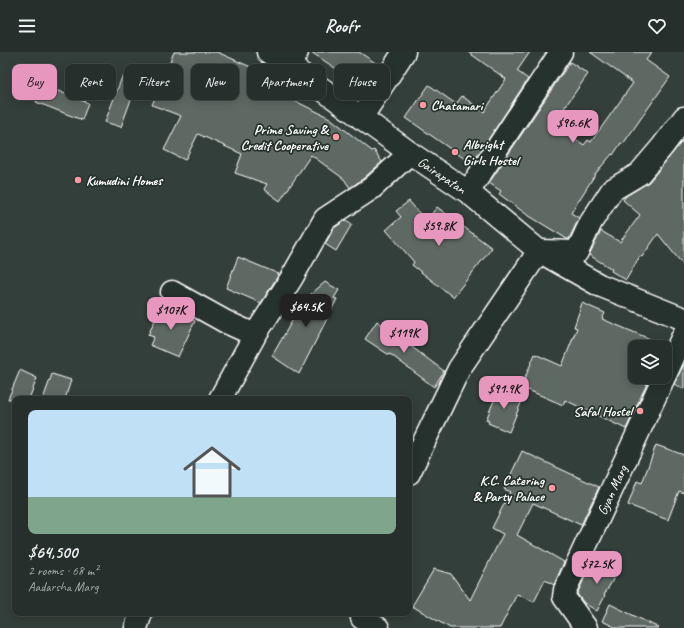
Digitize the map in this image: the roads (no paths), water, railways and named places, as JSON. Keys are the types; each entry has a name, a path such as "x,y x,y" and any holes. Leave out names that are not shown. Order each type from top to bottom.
{"street":[{"name":"Gairapatan","path":"268,52 293,59 361,118 468,192 540,251 599,285 684,319"},
{"path":"361,118 404,52"},
{"path":"468,192 561,52"},
{"path":"412,467 459,369 540,251 577,252 591,222 612,190 639,174 684,118"},
{"path":"222,396 255,335 291,279 325,219 372,188 410,153"},
{"path":"172,292 226,322 255,335"},
{"name":"Gyan Marg","path":"672,359 684,334"},
{"name":"Gyan Marg","path":"586,628 567,603 564,597 565,590 660,384"},
{"path":"136,628 140,616"}],"place":[{"name":"Chatamari","path":"423,105"},
{"name":"Prime Saving & Credit Cooperative","path":"336,137"},
{"name":"Albright Girls Hostel","path":"455,152"},
{"name":"Kumudini Homes","path":"78,180"},
{"name":"Safal Hostel","path":"640,411"},
{"name":"K.C. Catering & Party Palace","path":"552,488"}]}
